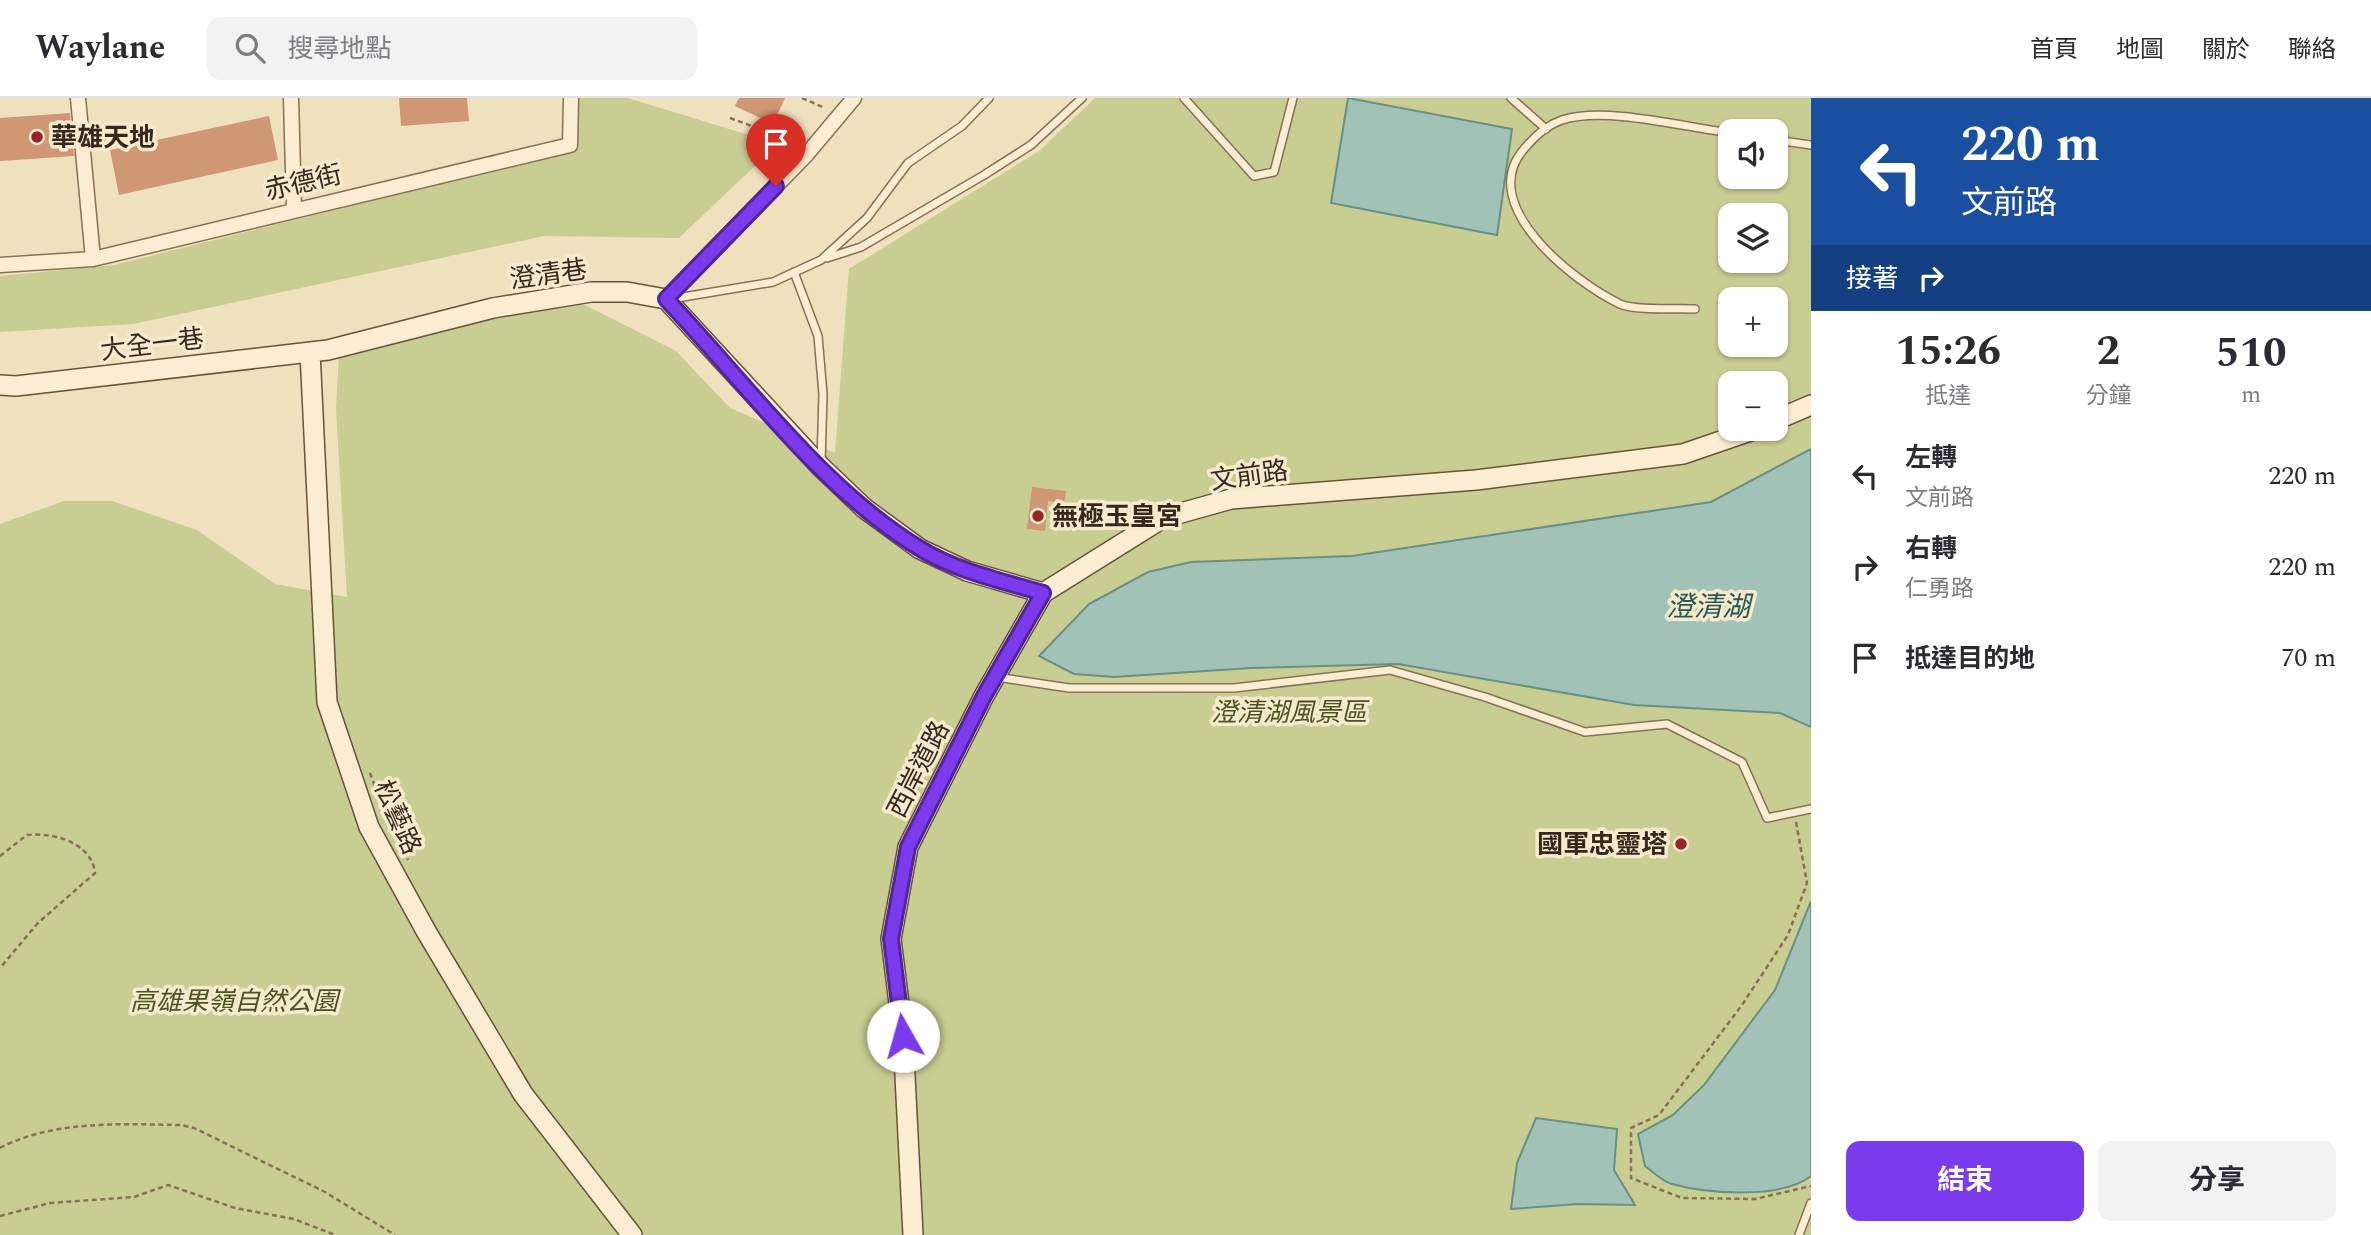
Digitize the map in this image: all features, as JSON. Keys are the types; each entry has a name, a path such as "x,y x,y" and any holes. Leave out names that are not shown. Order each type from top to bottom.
{"street":[{"path":"78,98 93,259"},
{"path":"291,98 294,209"},
{"name":"赤德街","path":"0,265 93,259 570,145 571,98"},
{"path":"854,98 807,154 666,299 821,467 864,508 920,549 967,571 1043,593"},
{"name":"澄清巷","path":"310,352 493,308 591,292 627,292 666,299"},
{"name":"大全一巷","path":"0,385 29,385 310,352"},
{"name":"松藝路","path":"310,352 327,702 369,827 426,931 523,1094 632,1235"},
{"path":"1788,415 1811,405"},
{"name":"文前路","path":"1043,593 1163,518 1231,499 1476,480 1683,454 1721,441"},
{"name":"西岸道路","path":"913,1235 903,1036 891,939 908,847 995,677 1043,593"}],"lane":[{"name":"澄清巷","path":"821,260 867,218 908,163 962,126 989,98"},
{"name":"澄清巷","path":"666,299 772,282 821,260 861,247 1031,145 1082,98"},
{"path":"1184,98 1254,176 1273,172 1293,98"},
{"path":"1511,98 1546,129"},
{"path":"1695,309 1623,306 1575,277 1537,242 1521,216 1509,188 1517,156 1535,136 1561,120 1600,114 1718,131"},
{"path":"1788,142 1811,145"},
{"path":"794,272 818,336 823,394 821,467"},
{"path":"995,677 1069,688 1234,688 1390,670 1485,697 1585,732 1667,724 1742,762 1767,818 1811,808"},
{"path":"1799,1235 1811,1203"}],"path":[{"path":"802,98 825,108"},
{"path":"730,118 795,142"},
{"path":"367,764 386,816 411,865"},
{"path":"1794,812 1807,883 1788,934 1742,1005 1659,1115 1631,1128 1631,1178 1682,1198 1755,1199 1811,1186"},
{"path":"0,856 27,835 59,838 87,853 94,861 96,873 38,923 0,968"},
{"path":"0,1148 24,1135 61,1129 181,1125 194,1128 325,1192 395,1235"},
{"path":"0,1216 50,1203 134,1197 168,1185 235,1208 294,1219 335,1235"}],"green space":[{"path":"574,98 628,98 778,144 679,238 544,236 133,324 0,332 0,276 114,265 574,150"},
{"name":"澄清湖風景區","path":"1095,98 1811,98 1811,1235 0,1235 0,524 64,501 112,501 197,530 275,584 347,597 336,409 339,355 571,298 676,351 730,408 835,453 849,269 1039,151"}],"water":[{"path":"1348,98 1512,129 1497,235 1331,203"},
{"name":"澄清湖","path":"1811,449 1811,727 1780,713 1634,705 1398,664 1251,668 1114,677 1074,674 1039,656 1089,604 1148,572 1191,562 1352,556 1711,502"},
{"path":"1811,901 1811,1176 1782,1188 1744,1192 1705,1190 1665,1181 1645,1166 1638,1134 1673,1115 1704,1085 1775,990"},
{"path":"1536,1118 1617,1129 1614,1170 1635,1205 1578,1204 1511,1209 1517,1163"}],"building":[{"path":"399,98 467,98 469,121 401,126"},
{"path":"739,98 785,98 773,124 735,106"},
{"name":"華雄天地","path":"70,113 74,156 0,161 0,118"},
{"path":"269,116 278,160 119,195 110,150"},
{"name":"無極玉皇宮","path":"1032,487 1066,491 1064,503 1048,501 1045,531 1027,529"}],"place":[{"name":"華雄天地","path":"37,137"},
{"name":"無極玉皇宮","path":"1038,516"},
{"name":"國軍忠靈塔","path":"1681,844"}],"route":[{"path":"776,186 666,299 821,467 864,508 920,549 967,571 1043,593 984,696 908,847 891,939 903,1036"}],"park label":[{"name":"高雄果嶺自然公園","path":"234,1001"}]}
